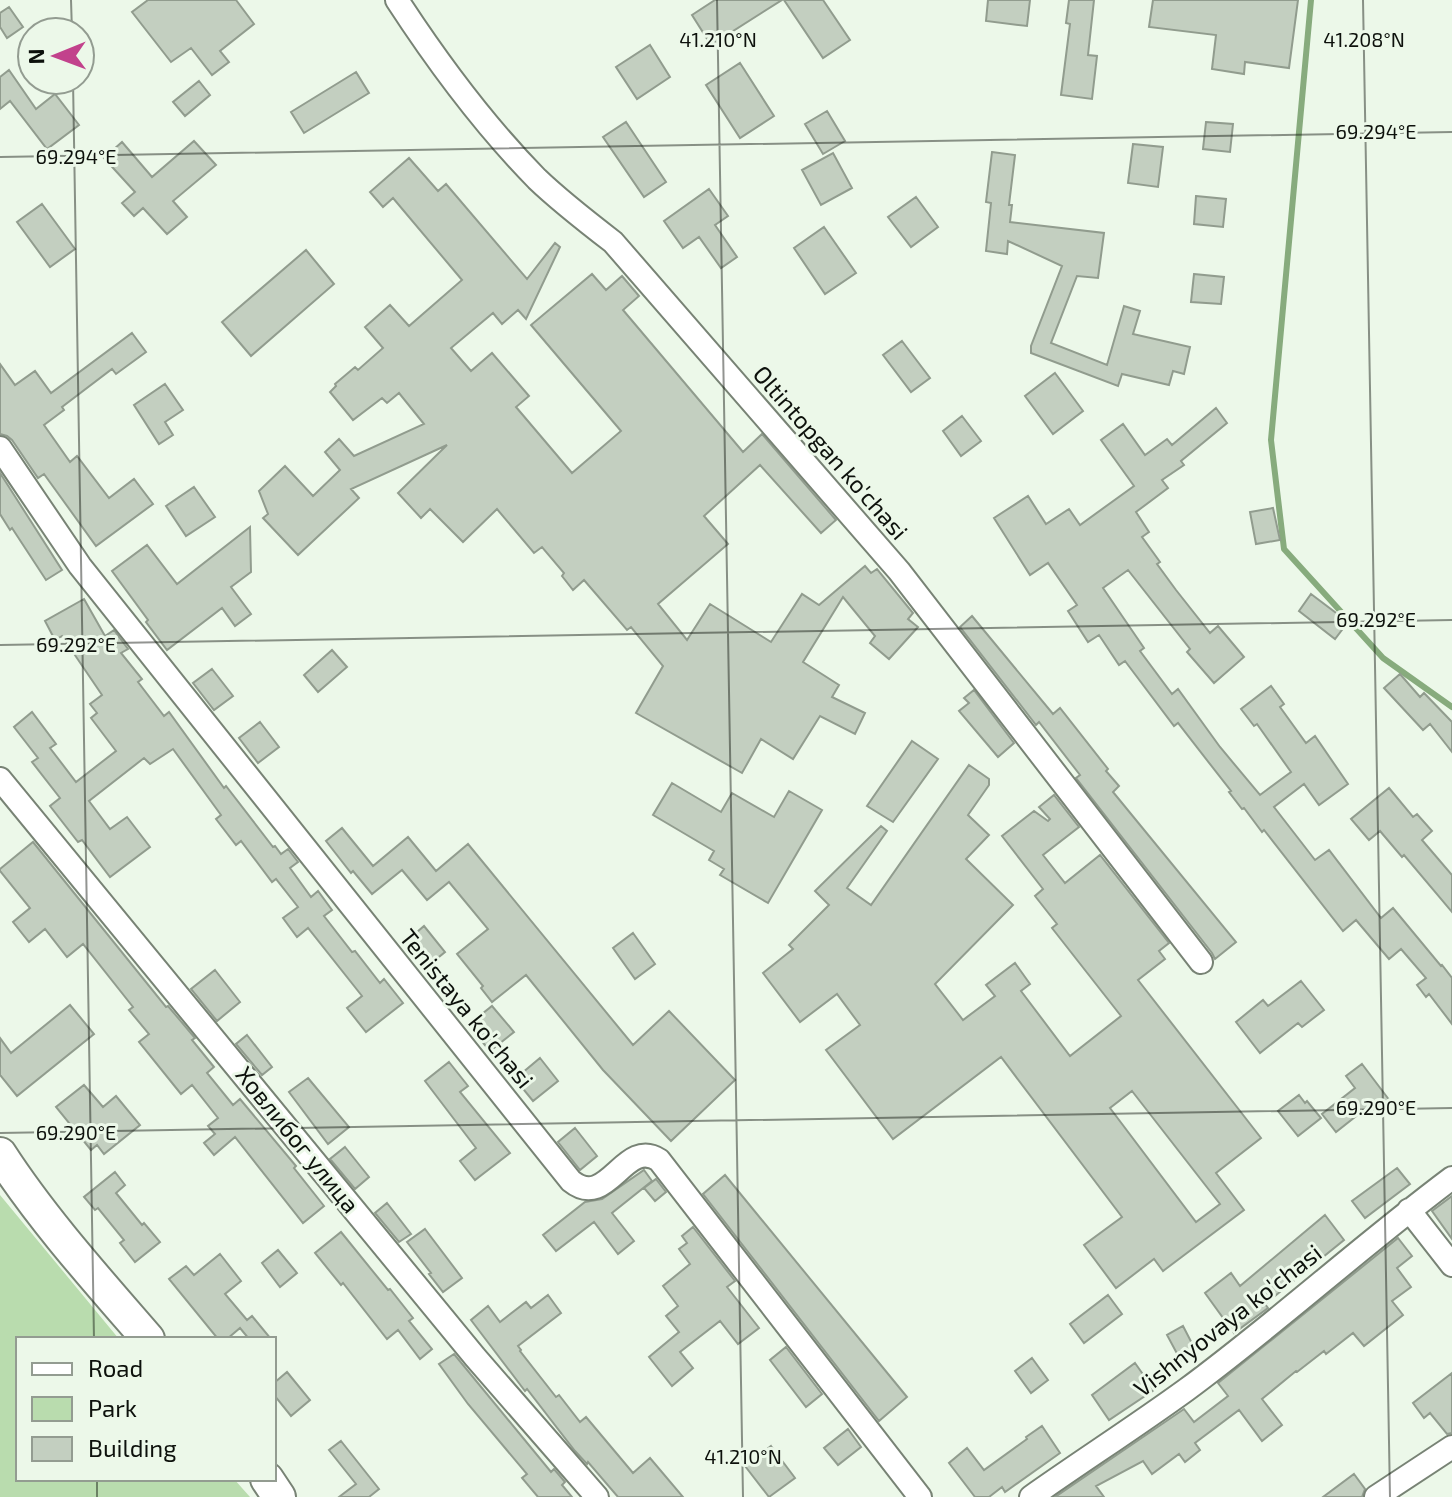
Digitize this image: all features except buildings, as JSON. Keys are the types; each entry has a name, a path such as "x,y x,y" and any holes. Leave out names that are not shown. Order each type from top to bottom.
{"street":[{"name":"Oltintopgan ko'chasi","path":"397,0 476,112 537,179 613,242 899,571 1201,962"},
{"name":"Tenistaya ko'chasi","path":"0,448 80,566 571,1181 580,1189 590,1189 600,1186 635,1158 651,1155 659,1160 920,1497"},
{"name":"Ховлибог улица","path":"0,779 475,1357 597,1497"},
{"path":"0,1154 83,1263 146,1337"},
{"name":"Vishnyovaya ko'chasi","path":"1031,1497 1185,1390 1452,1178"},
{"path":"1409,1210 1452,1265"},
{"path":"1376,1497 1452,1447"}],"green space":[{"path":"0,1195 117,1337 16,1337 16,1481 236,1481 250,1497 0,1497"}],"waterway":[{"path":"1311,0 1271,440 1284,549 1383,658 1452,707"}]}
